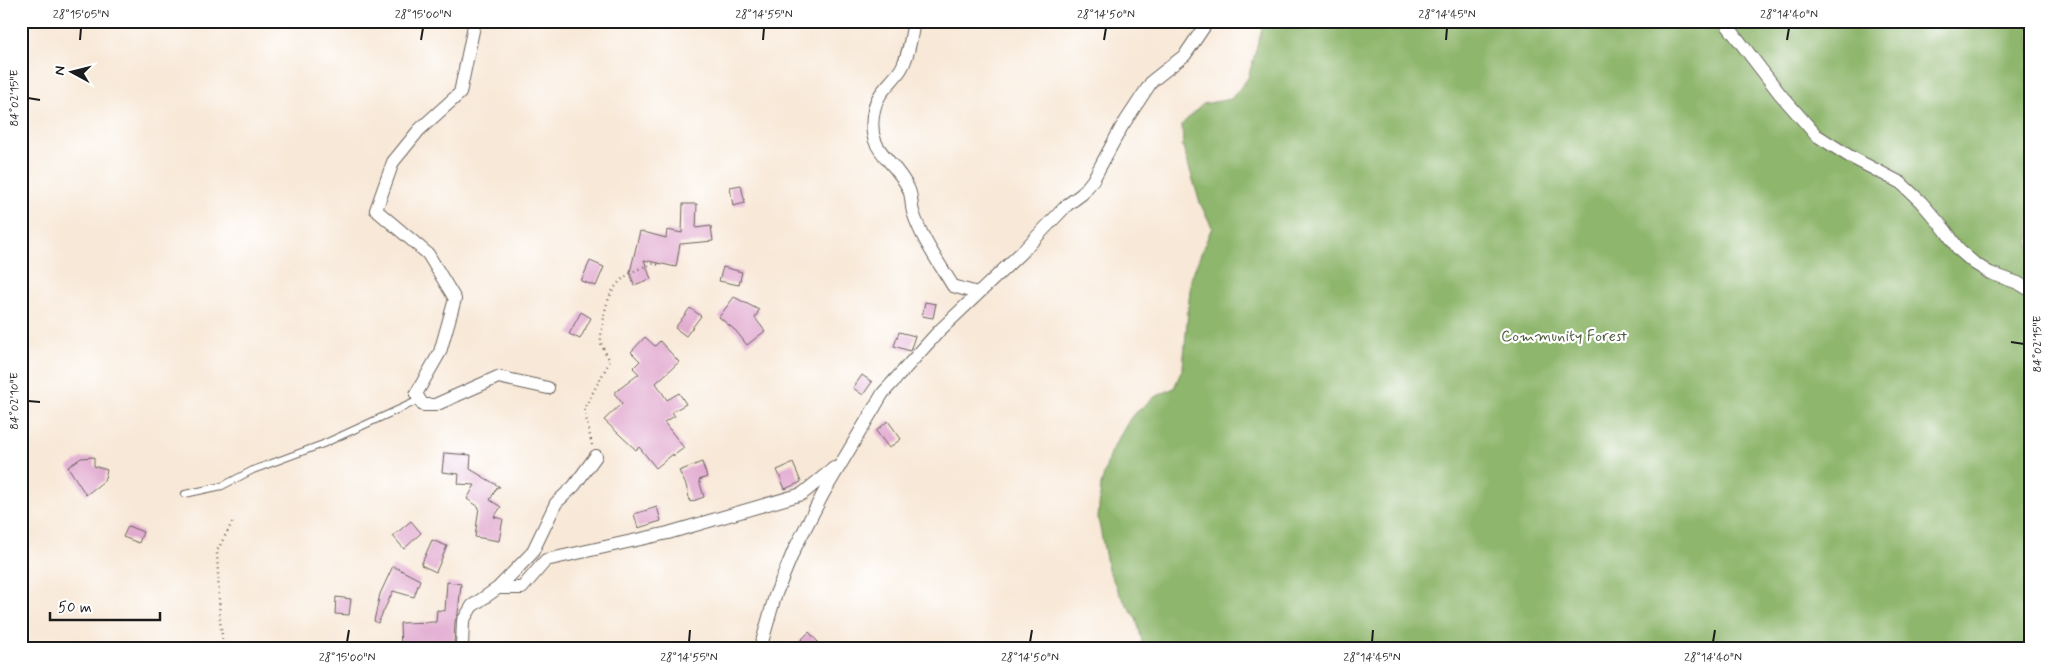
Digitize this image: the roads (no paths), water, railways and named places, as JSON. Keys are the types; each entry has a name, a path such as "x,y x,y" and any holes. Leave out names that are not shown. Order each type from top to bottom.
{"street":[{"path":"475,21 460,93 419,130 393,162 376,210 428,254 455,298 440,352 416,394 423,405 435,405 498,377 548,388"},
{"path":"914,21 910,45 901,68 878,97 872,126 873,137 879,150 904,181 910,192 913,212 926,240 953,286 976,293"},
{"path":"760,649 775,596 794,550 823,494 883,393 976,293 1025,249 1067,205 1082,194 1093,180 1122,128 1152,81 1185,55 1208,21"},
{"path":"1724,21 1780,94 1816,135 1849,156 1900,184 1921,202 1946,231 1959,250 1974,263 1990,273 2018,283 2030,290"},
{"path":"462,646 464,621 472,606 498,588 532,553 556,503 574,486 596,456"},
{"path":"498,588 522,588 546,560 668,533 802,494 842,461"}],"lane":[{"path":"185,494 222,486 253,470 323,444 419,400"}],"park label":[{"name":"Community Forest","path":"1564,335"}]}
